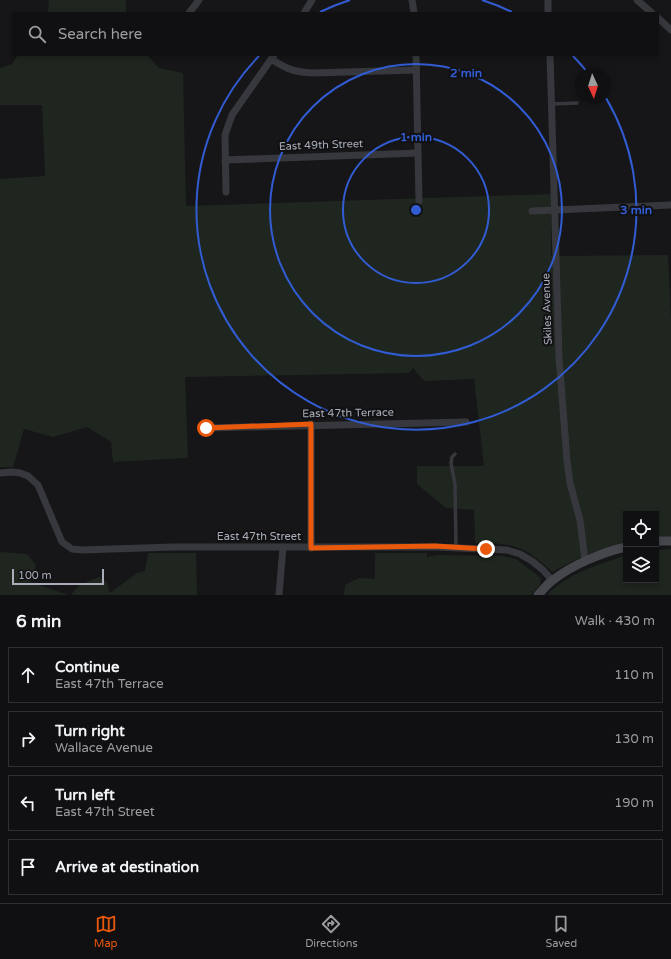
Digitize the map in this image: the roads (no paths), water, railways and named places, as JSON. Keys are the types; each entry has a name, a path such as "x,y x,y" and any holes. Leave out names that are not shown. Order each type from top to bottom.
{"street":[{"path":"190,12 199,0"},
{"path":"305,12 312,0"},
{"path":"412,0 414,12"},
{"path":"548,0 548,12"},
{"path":"637,0 651,12"},
{"path":"659,19 671,30"},
{"path":"416,56 419,201"},
{"name":"Skiles Avenue","path":"550,56 559,357 567,462 570,483 580,520 585,561"},
{"path":"226,192 225,135 232,115 272,57 286,69 298,72 313,73 416,70"},
{"name":"East 49th Street","path":"225,160 418,153"},
{"path":"532,211 671,205"},
{"name":"East 47th Terrace","path":"206,428 311,424 466,422"},
{"path":"311,424 311,548"},
{"name":"East 47th Street","path":"0,473 20,473 28,476 38,485 62,542 72,549 435,546 507,550 520,554 538,565 552,580"},
{"path":"659,542 671,541"},
{"path":"279,595 283,548"},
{"path":"538,595 552,580 570,568 585,561 623,548"}],"lane":[{"path":"552,104 575,103"},
{"path":"455,454 452,457 451,463 455,484 456,548"}]}
